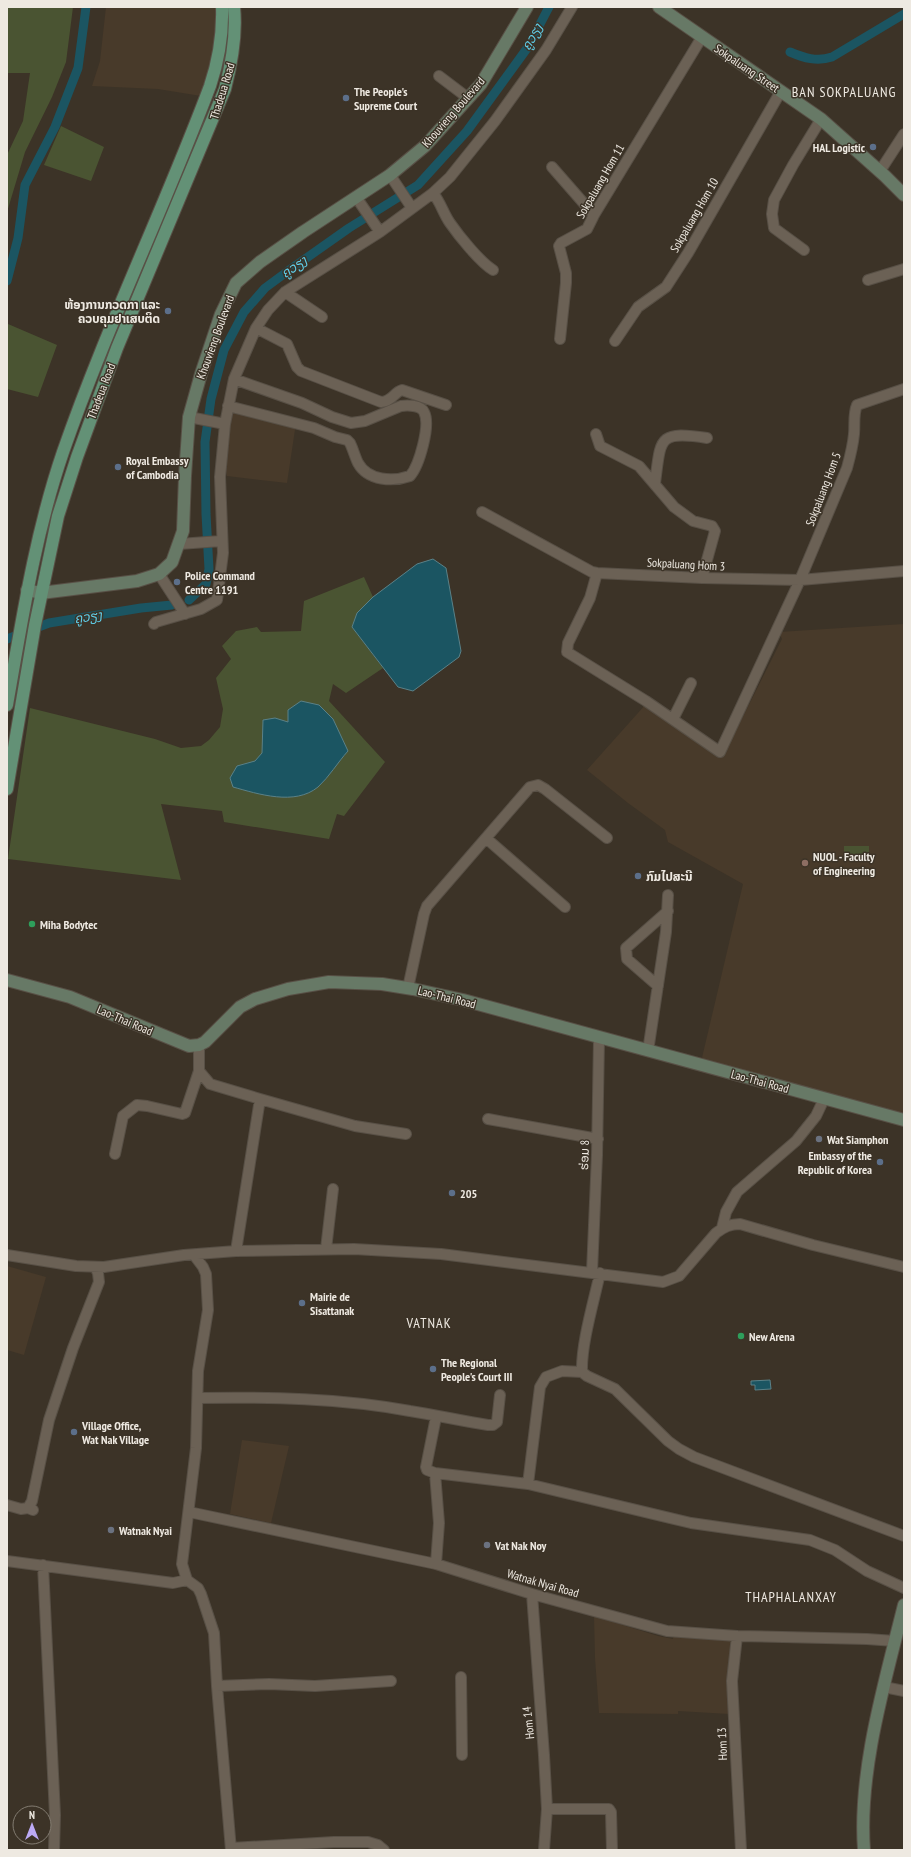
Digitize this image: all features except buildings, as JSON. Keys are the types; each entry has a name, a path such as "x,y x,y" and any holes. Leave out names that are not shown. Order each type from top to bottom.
{"main road":[{"name":"Thadeua Road","path":"7,705 27,590 44,513 63,453 110,330 210,86 219,59 222,34 222,7"},
{"name":"Thadeua Road","path":"7,789 35,625 58,516 77,457 117,348 226,89 232,62 235,33 234,7"}],"street":[{"name":"Khouvieng Boulevard","path":"160,574 172,562 184,543 184,476 201,374 221,314 236,283 260,262 392,178 425,146 481,84 527,7"},
{"path":"154,624 201,609 217,600 222,553 218,541 223,424 234,379 256,328 268,310 285,292 379,230 410,206 433,193 464,161 495,121 546,50 572,7"},
{"name":"Sokpaluang Street","path":"660,7 821,119 880,171 904,196"},
{"name":"Sokpaluang Hom 11","path":"560,339 566,273 559,246 561,243 587,229 702,37"},
{"path":"439,76 468,98"},
{"name":"Sokpaluang Hom 10","path":"615,341 638,307 666,287 688,253 781,91"},
{"path":"804,250 774,228 772,214 774,200 781,186 821,119"},
{"path":"880,171 904,134"},
{"path":"552,166 594,215"},
{"path":"392,178 410,206"},
{"path":"433,193 443,207 450,223 485,265 493,270"},
{"path":"357,199 379,230"},
{"path":"868,280 904,269"},
{"path":"285,292 322,317"},
{"path":"256,328 287,344 297,367 301,371 381,402 388,401 402,390 446,405"},
{"path":"228,406 314,428 335,437 347,440 350,442 360,466 371,475 392,480 410,476 418,460 426,428 425,413 421,409 407,405 401,406 365,421 351,423 332,417 302,403 234,379"},
{"name":"Sokpaluang Hom 5","path":"800,580 847,468 851,451 855,410 857,405 904,389"},
{"path":"194,418 223,424"},
{"path":"596,434 600,446 639,466 674,507 693,520 712,526 715,531 702,578"},
{"path":"655,483 662,442 669,437 677,435 707,438"},
{"name":"Sokpaluang Hom 3","path":"482,512 592,572 597,573 702,578 800,580 904,571"},
{"path":"184,543 218,541"},
{"path":"597,573 590,598 568,643 567,652 646,701 720,752 800,580"},
{"path":"27,590 41,593 137,581 160,574 184,614"},
{"path":"673,719 691,683"},
{"path":"408,988 421,925 427,906 487,839 530,787 538,785 607,838"},
{"path":"487,839 565,907"},
{"path":"648,1051 668,911 668,895"},
{"path":"658,986 627,959 626,948 668,911"},
{"name":"Lao-Thai Road","path":"7,980 70,997 189,1046 199,1045 205,1042 240,1007 256,999 280,991 330,982 382,984 408,988 463,1000 600,1039 904,1120"},
{"name":"ຮ່ອມ 8","path":"582,1372 592,1310 596,1273 600,1039"},
{"path":"115,1154 123,1116 137,1105 182,1114 185,1113 199,1072 199,1045"},
{"path":"199,1072 210,1084 260,1099 355,1126 406,1134"},
{"path":"236,1251 260,1099"},
{"path":"722,1228 726,1212 737,1192 796,1141 816,1116 824,1099"},
{"path":"488,1119 598,1139"},
{"path":"326,1248 333,1189"},
{"path":"7,1254 95,1267 236,1251 326,1248 441,1254 663,1282 679,1276 722,1228 728,1225 740,1224 813,1245 904,1267"},
{"path":"194,1255 203,1267 207,1283 208,1310 198,1371 196,1448 189,1512 180,1542 182,1564 187,1580 198,1588 214,1633 231,1849 340,1842 368,1842 378,1845 384,1850"},
{"path":"7,1505 21,1509 31,1509 49,1420 73,1348 99,1282 98,1273 95,1267"},
{"path":"528,1484 540,1387 546,1377 562,1371 582,1372 587,1376 615,1388 668,1441 694,1458 904,1536"},
{"path":"198,1398 267,1397 323,1400 410,1411 436,1417 493,1425 497,1422 500,1395"},
{"path":"436,1417 426,1467 427,1470 435,1473 528,1484 691,1523 810,1540 835,1550 866,1571 904,1588"},
{"path":"435,1473 439,1523 436,1564"},
{"name":"Watnak Nyai Road","path":"189,1512 436,1564 532,1594 667,1631 738,1636 895,1641"},
{"path":"7,1561 173,1583 187,1580"},
{"path":"43,1565 55,1815 54,1850"},
{"name":"Hom 14","path":"532,1594 544,1756 546,1810 544,1850"},
{"path":"864,1850 863,1830 865,1793 872,1745 884,1687 904,1605"},
{"name":"Hom 13","path":"738,1636 732,1681 740,1850"},
{"path":"461,1678 462,1755"},
{"path":"217,1686 269,1684 314,1686 391,1681"},
{"path":"884,1687 904,1691"},
{"path":"546,1810 609,1809 611,1812 612,1850"}],"shaded area":[{"path":"106,7 215,7 216,47 201,96 158,89 92,86 100,61"},
{"path":"231,412 296,423 287,483 227,476 224,460"},
{"name":"NUOL - Faculty of Engineering","path":"904,624 904,1118 701,1062 743,884 668,842 665,830 587,770 646,704 723,756 782,639 779,632"},
{"path":"7,1266 46,1277 24,1355 7,1350"},
{"path":"242,1440 289,1446 271,1523 230,1514"},
{"path":"594,1616 658,1636 673,1639 674,1633 731,1640 729,1714 678,1711 678,1714 599,1713"}],"green space":[{"path":"7,7 73,7 66,62 52,97 25,152 7,212 7,155 23,121 30,73 7,73"},
{"path":"61,126 104,147 91,181 44,165"},
{"path":"8,324 57,345 38,397 7,389"},
{"path":"364,577 373,597 357,613 352,627 383,668 346,693 333,684 329,701 385,762 344,816 337,814 329,839 224,822 222,811 161,804 181,880 8,859 30,708 155,739 181,748 201,746 209,740 220,727 223,709 216,678 231,659 222,646 236,631 257,627 261,632 301,631 304,601"},
{"path":"844,846 869,846 869,859 844,859"}],"water":[{"path":"433,559 446,568 461,651 459,657 413,691 398,687 352,627 357,613 373,597 417,564"},
{"path":"301,701 319,705 333,719 348,751 326,779 309,793 288,797 276,797 254,793 233,787 230,778 237,766 255,761 262,753 263,720 275,718 288,722 288,710"},
{"path":"770,1380 771,1389 755,1390 755,1385 751,1385 751,1381"}],"waterway":[{"path":"7,281 18,238 25,185 55,127 78,68 86,7"},
{"name":"ຄູວຽງ","path":"189,600 206,584 209,569 206,514 205,442 211,399 224,350 244,312 265,288 288,271 349,228 418,185 467,131 528,47 549,7"},
{"path":"790,52 811,59 832,57 904,14"},
{"name":"ຄູວຽງ","path":"7,639 49,623 141,608 172,605"}],"place":[{"name":"The People's Supreme Court","path":"346,98"},
{"name":"HAL Logistic","path":"873,147"},
{"name":"ຫ້ອງການກວດກາ ແລະ ຄວບຄຸມຢາເສບຕິດ","path":"168,311"},
{"name":"Royal Embassy of Cambodia","path":"118,467"},
{"name":"Police Command Centre 1191","path":"177,582"},
{"name":"NUOL - Faculty of Engineering","path":"805,863"},
{"name":"ກົມໄປສະນີ","path":"638,876"},
{"name":"Miha Bodytec","path":"32,924"},
{"name":"Wat Siamphon","path":"819,1139"},
{"name":"Embassy of the Republic of Korea","path":"880,1162"},
{"name":"205","path":"452,1193"},
{"name":"Mairie de Sisattanak","path":"302,1303"},
{"name":"New Arena","path":"741,1336"},
{"name":"The Regional People's Court III","path":"433,1369"},
{"name":"Village Office, Wat Nak Village","path":"74,1432"},
{"name":"Watnak Nyai","path":"111,1530"},
{"name":"Vat Nak Noy","path":"487,1545"}],"district":[{"name":"BAN SOKPALUANG","path":"844,92"},
{"name":"VATNAK","path":"429,1323"},
{"name":"THAPHALANXAY","path":"791,1597"}]}
